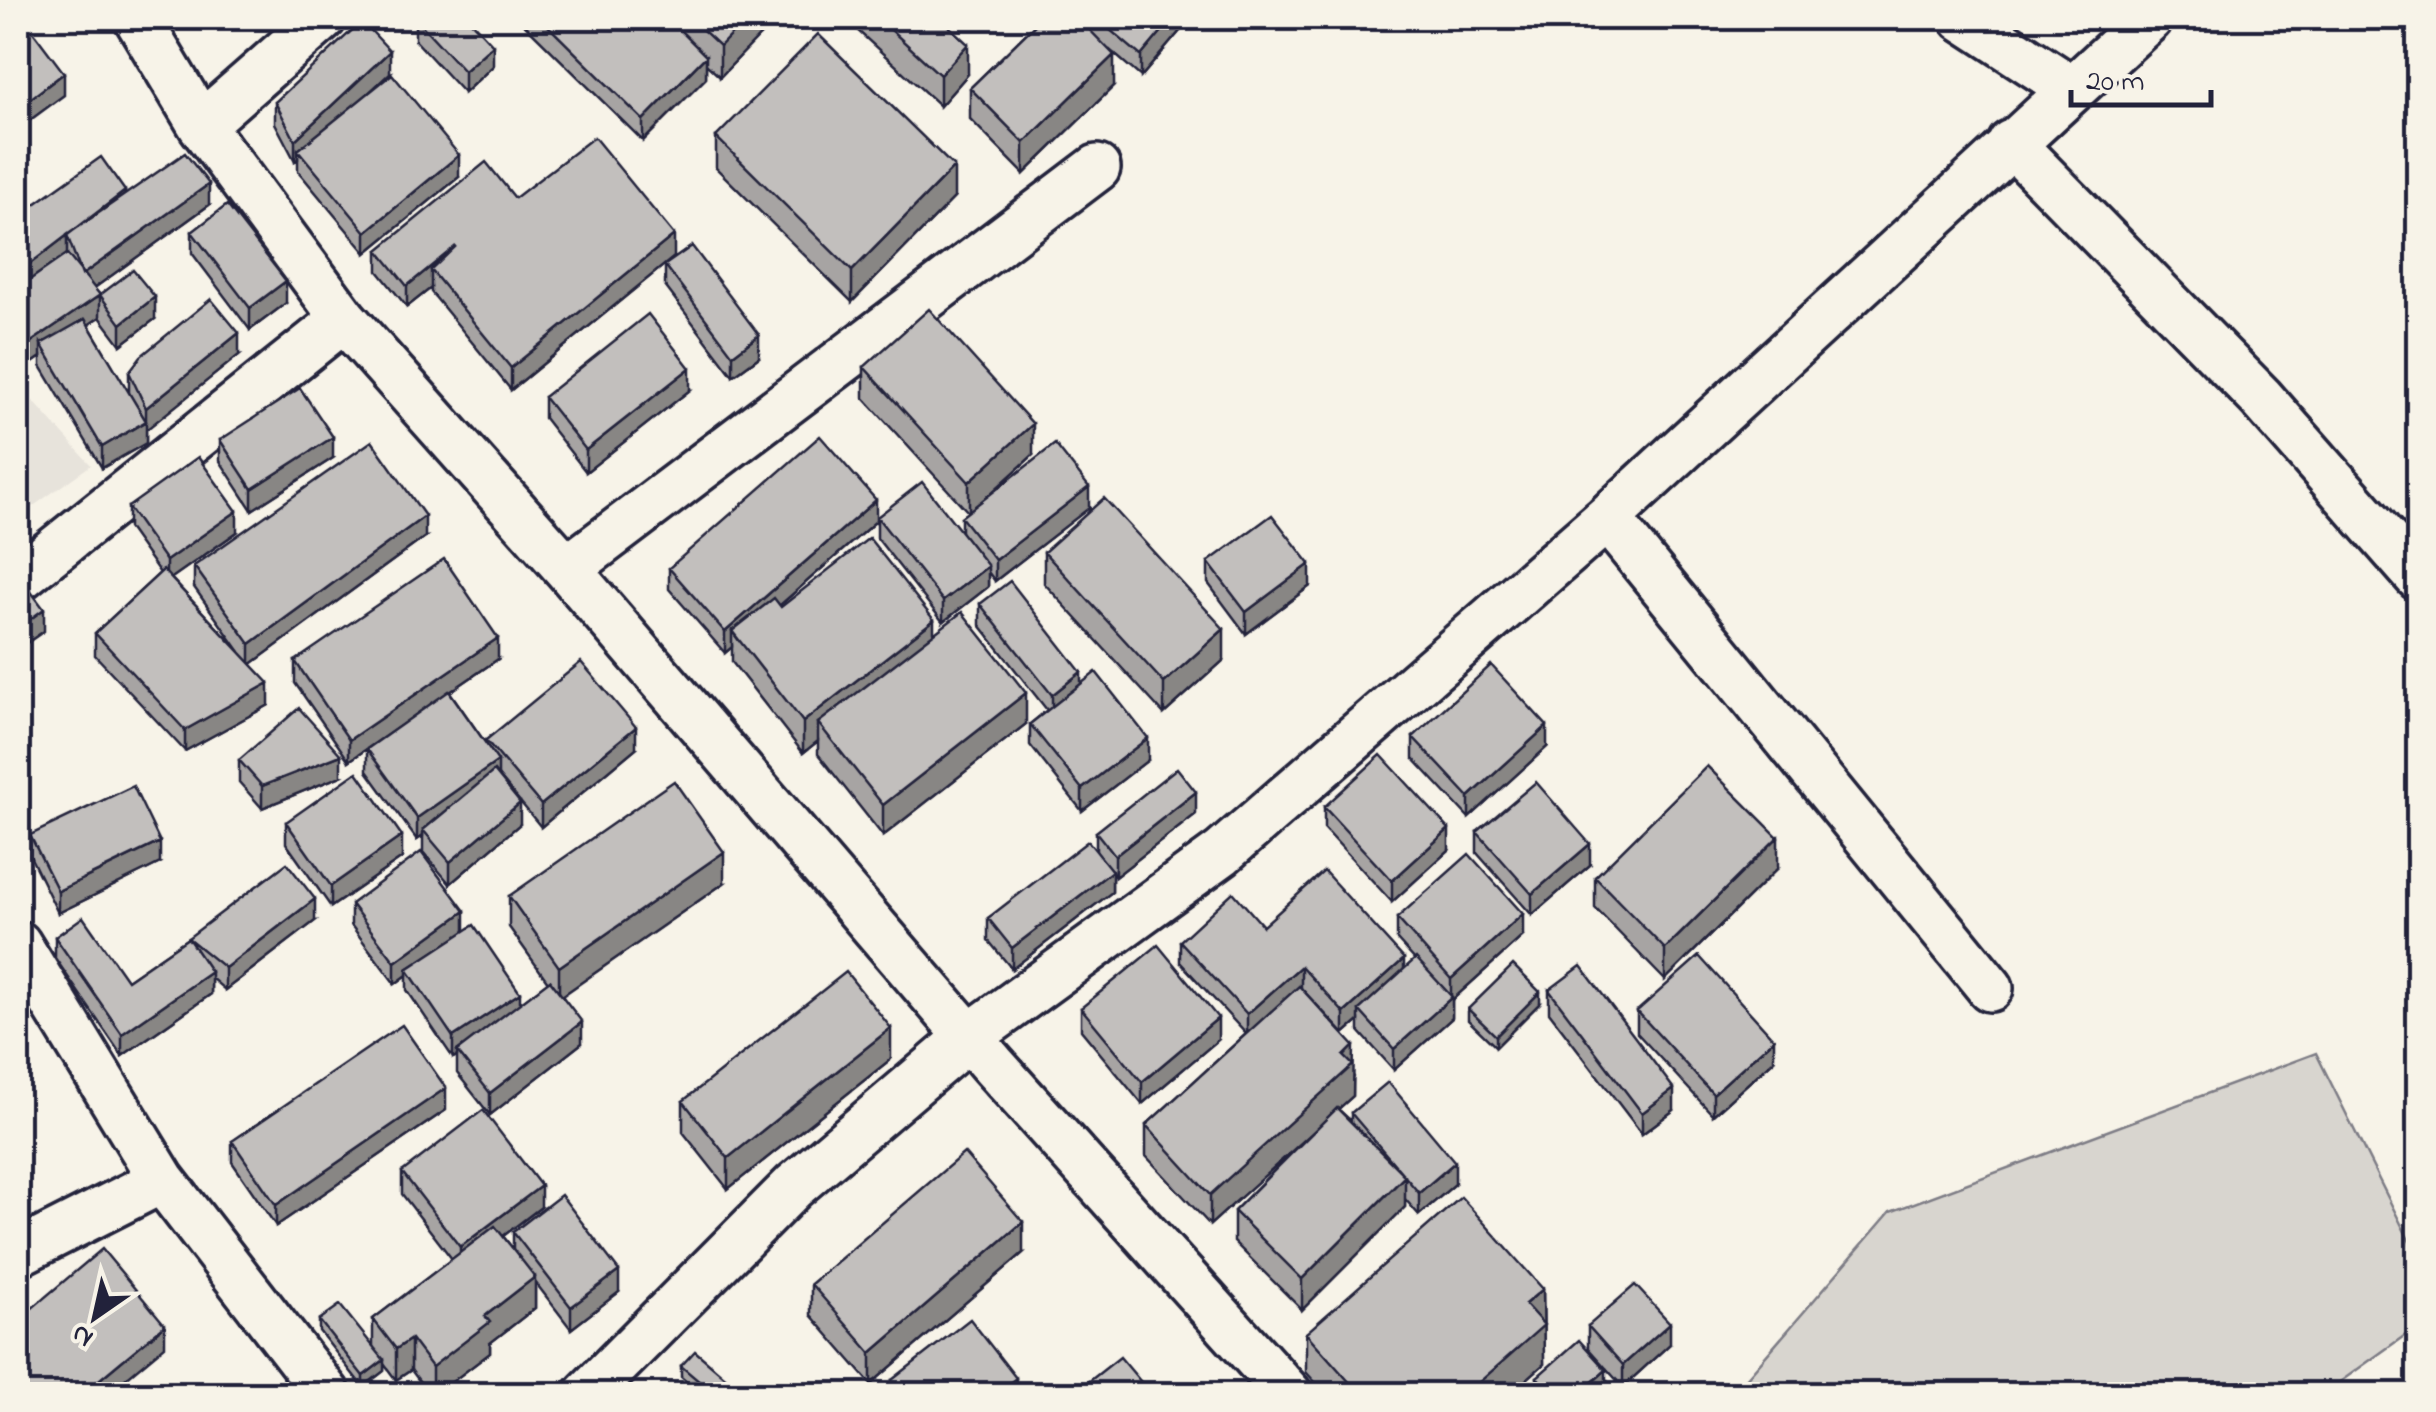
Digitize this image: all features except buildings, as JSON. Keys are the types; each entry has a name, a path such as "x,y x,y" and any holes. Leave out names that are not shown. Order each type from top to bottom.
{"street":[{"path":"137,18 201,125 344,319 567,569 969,1037 1289,1394"},
{"path":"201,125 324,18"},
{"path":"1963,18 2072,89"},
{"path":"586,1394 794,1186 969,1037 1222,853 1606,518 2150,18"},
{"path":"2012,143 2261,398 2418,576"},
{"path":"567,569 1098,168"},
{"path":"18,579 344,319"},
{"path":"1606,518 1990,988"},
{"path":"18,944 162,1180 327,1394"},
{"path":"18,1253 162,1180"}],"shaded area":[{"path":"18,384 91,465 18,517"},
{"path":"2316,1053 2418,1258 2418,1326 2323,1394 1733,1394 1890,1212"}]}
